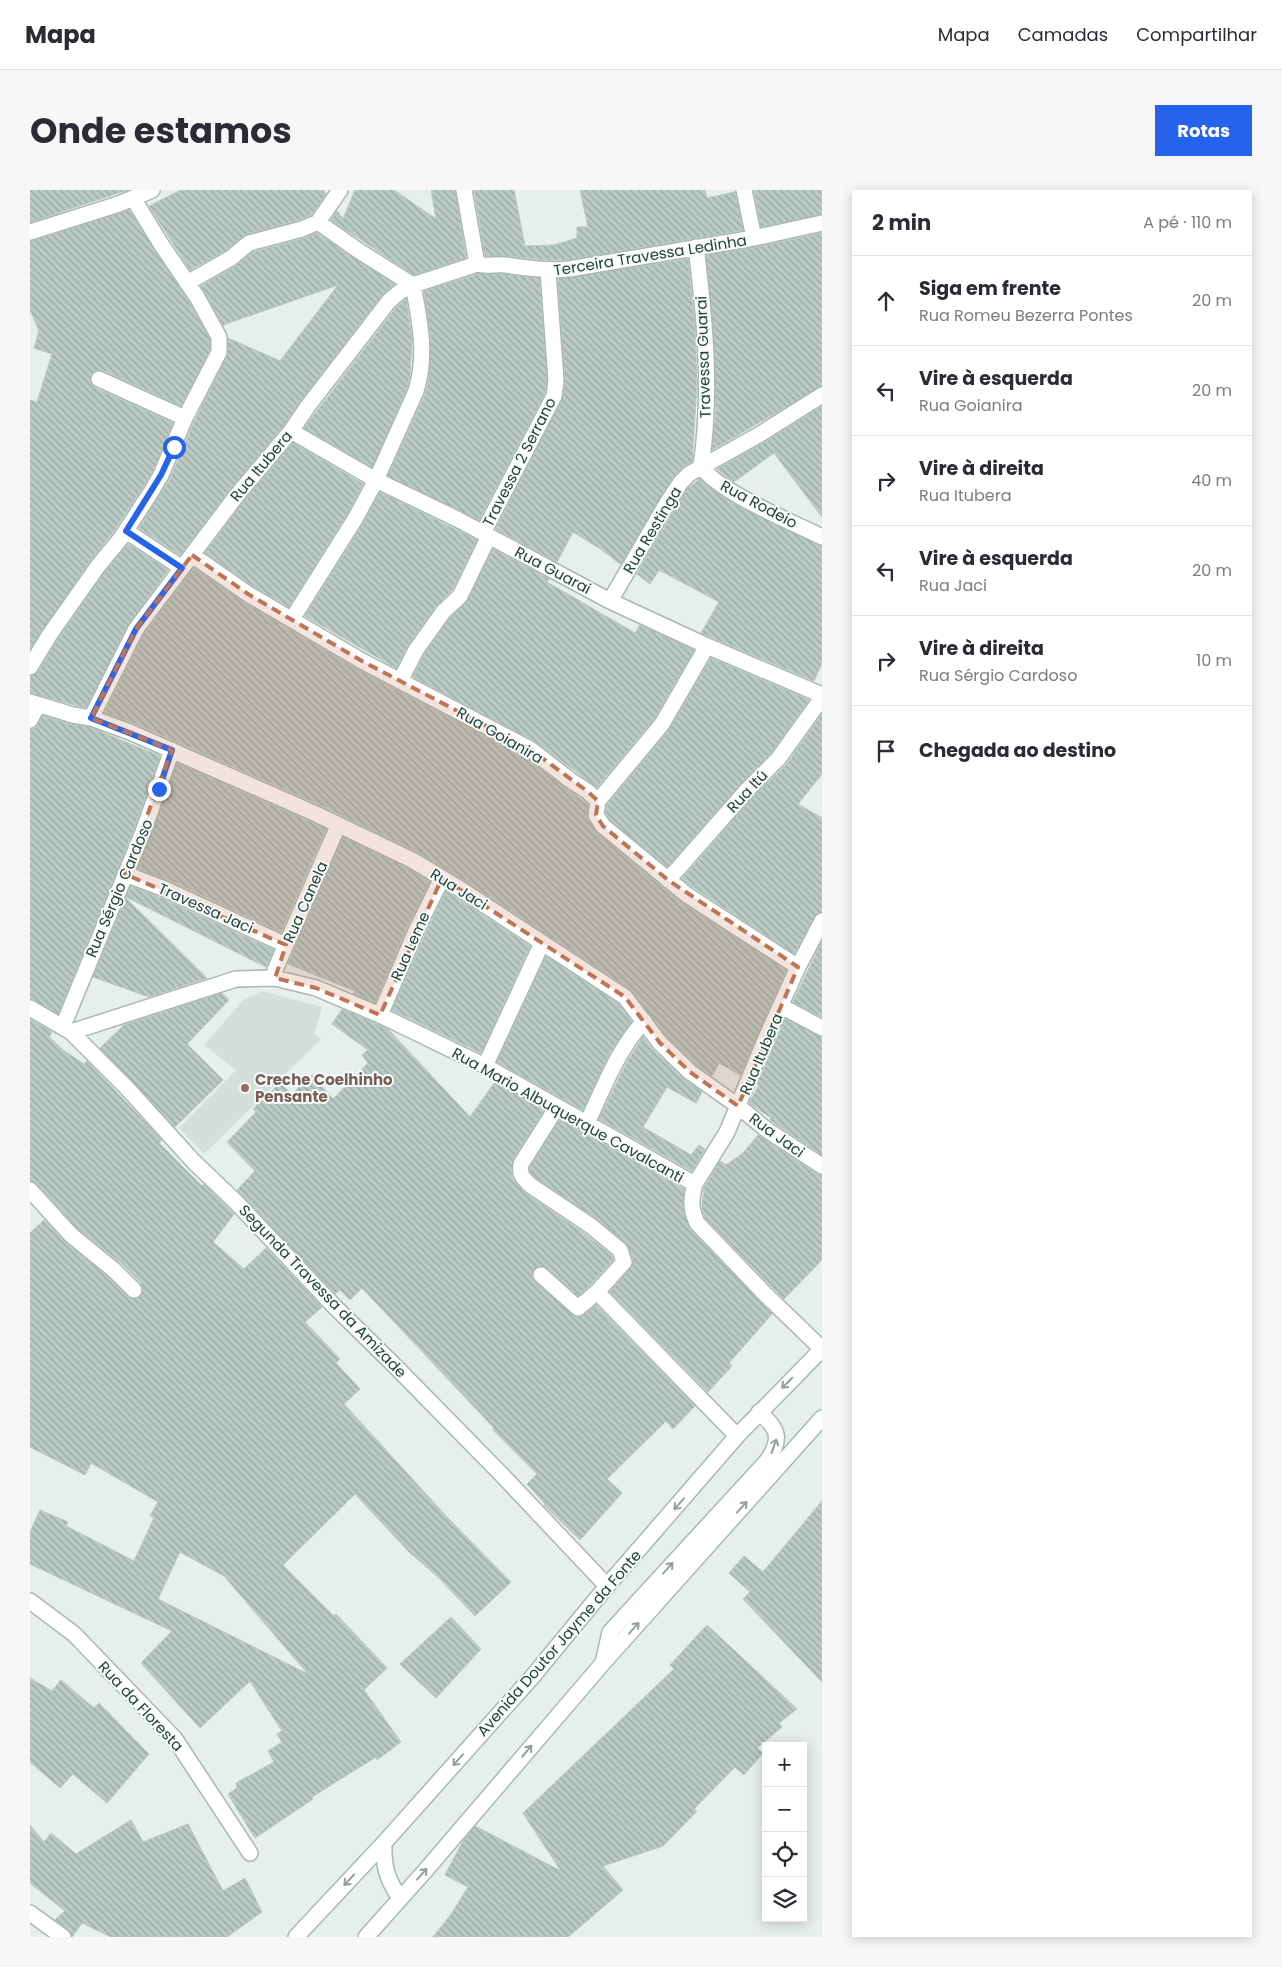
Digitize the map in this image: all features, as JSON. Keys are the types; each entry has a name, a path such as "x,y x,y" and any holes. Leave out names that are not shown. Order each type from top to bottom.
{"street":[{"path":"30,232 152,190"},
{"path":"188,283 231,258 249,243 302,229 318,222 340,190"},
{"path":"464,190 477,264"},
{"path":"744,190 754,238"},
{"path":"30,668 50,634 126,531 161,475 185,418 217,357 220,345 216,330 133,198"},
{"path":"292,619 355,519 376,480 420,377 422,357 421,327 413,285 359,251 318,222"},
{"name":"Terceira Travessa Ledinha","path":"477,264 548,271 754,238 822,223"},
{"name":"Travessa Guarai","path":"696,248 705,328 707,403 701,466"},
{"name":"Rua Itubera","path":"91,718 136,629 237,494 291,431 389,301 401,291 413,285 477,264"},
{"name":"Travessa 2 Serrano","path":"400,680 416,650 443,612 460,596 486,534 554,396 556,380 548,271"},
{"path":"99,379 185,418"},
{"name":"Rua Restinga","path":"610,601 676,489 689,474 762,433 822,395"},
{"name":"Rua Guarai","path":"291,431 376,480 486,534 610,601 822,696"},
{"name":"Rua Rodeio","path":"701,466 706,473 723,487 822,537"},
{"path":"126,531 182,568"},
{"name":"Rua Goianira","path":"192,555 248,594 354,656 530,749 598,801"},
{"path":"707,646 662,724 598,801 596,815 603,826 668,880 699,903 798,967"},
{"name":"Rua Itú","path":"668,880 748,789 778,759 822,696"},
{"path":"30,720 34,704"},
{"name":"Rua Jaci","path":"34,704 91,718 172,750 381,844 442,878 625,997 660,1043 690,1072 738,1106 767,1130 822,1166"},
{"name":"Rua Sérgio Cardoso","path":"67,1029 125,874 154,805 172,750"},
{"name":"Rua Canela","path":"275,978 275,970 338,826"},
{"name":"Travessa Jaci","path":"125,874 165,889 286,945"},
{"name":"Rua Leme","path":"380,1015 416,931 442,878"},
{"name":"Rua Itubera","path":"695,1184 726,1132 798,967 822,921"},
{"path":"485,1066 542,943"},
{"path":"67,1029 137,1012 224,982 264,977 275,978"},
{"name":"Rua Mario Albuquerque Cavalcanti","path":"275,978 316,988 380,1015 485,1066 695,1184 691,1199 691,1211 697,1223 761,1290 822,1349"},
{"path":"781,1006 822,1028"},
{"name":"Segunda Travessa da Amizade","path":"30,1008 67,1029 126,1087 194,1162 236,1202 334,1306 502,1475 607,1586"},
{"path":"587,1123 612,1068 631,1035 644,1021"},
{"path":"541,1275 578,1308 597,1292 624,1262 620,1250 592,1226 530,1185 520,1172 521,1164 557,1107"},
{"path":"30,1190 71,1235 114,1270 134,1290"},
{"path":"597,1292 737,1436"},
{"name":"Avenida Doutor Jayme da Fonte","path":"296,1937 384,1843 533,1676 607,1586 737,1436 822,1349"},
{"path":"603,1663 610,1632 774,1450 777,1438 775,1430 759,1412"},
{"path":"368,1936 603,1663 822,1418"},
{"name":"Rua da Floresta","path":"30,1601 74,1634 175,1739 250,1853"},
{"path":"384,1843 383,1858 387,1875 400,1898"},
{"path":"30,1913 63,1937"}],"highlighted area":[{"path":"192,555 248,594 362,661 530,749 598,801 596,815 603,826 668,880 798,967 738,1106 690,1072 660,1043 625,997 442,878 380,1015 316,988 275,978 286,945 125,874 172,750 91,718 136,629"}],"shaded area":[{"name":"Creche Coelhinho Pensante","path":"262,991 322,1007 314,1034 321,1039 204,1154 179,1128 236,1070 204,1045 244,999"}],"building":[{"path":"30,190 128,190 30,222"},
{"path":"181,190 323,190 326,194 312,214 299,220 246,234 226,250 190,270 149,206"},
{"path":"355,190 394,190 436,219 431,190 455,190 466,258 414,275 331,220 337,211 343,219"},
{"path":"474,190 514,190 525,246 554,245 577,238 577,227 588,227 580,190 705,190 707,198 735,192 743,230 568,260 485,256"},
{"path":"754,190 822,190 822,214 761,227"},
{"path":"129,210 189,302 210,339 210,350 181,406 103,370 98,370 91,375 90,380 95,388 173,423 153,471 143,487 30,649 30,400 37,402 52,354 34,348 39,331 30,310 30,241"},
{"path":"317,233 394,284 382,295 284,425 230,489 180,555 139,528 170,479 194,422 227,356 228,338 280,361 338,285 223,325 201,286 236,266 253,252"},
{"path":"822,233 822,386 712,450 716,412 715,357 706,255"},
{"path":"688,259 695,330 697,384 692,462 683,467 673,477 622,563 620,564 573,532 557,562 496,529 563,397 565,379 558,279"},
{"path":"477,274 504,274 539,278 547,380 545,393 479,520 388,476 425,395 429,379 431,338 424,291"},
{"path":"406,299 412,339 410,376 407,388 372,467 304,428 396,308"},
{"path":"822,406 822,517 774,453 734,482 717,469 767,441"},
{"path":"293,443 363,484 347,514 289,607 253,586 205,553 244,501"},
{"path":"700,479 734,504 822,546 822,663 814,681 701,633 719,602 659,570 650,584 637,574 688,488"},
{"path":"380,492 477,540 452,590 435,607 408,645 396,668 305,616 363,524"},
{"path":"128,544 168,570 128,625 86,708 30,693 30,676 38,672 58,639 105,572"},
{"path":"493,549 549,579 547,582 635,633 640,625 694,650 654,719 597,787 534,741 413,677 424,655 450,618 468,600"},
{"path":"194,568 243,602 357,669 525,757 588,805 588,819 597,833 662,887 682,903 786,970 740,1075 719,1063 712,1076 696,1065 667,1037 630,989 467,882 417,852 320,805 134,723 104,713 144,634"},
{"path":"711,658 809,700 771,753 741,783 667,867 610,820 606,813 607,805 669,730"},
{"path":"822,714 822,774 798,804 822,818 822,912 814,917 794,954 682,879 755,795 786,765"},
{"path":"43,716 70,724 89,727 160,756 134,829 58,1014 30,999 30,729 35,728"},
{"path":"177,763 326,829 281,932 169,880 138,869"},
{"path":"343,837 408,868 430,882 407,927 375,1003 353,994 355,991 288,964"},
{"path":"131,886 274,950 266,967 126,897"},
{"path":"446,891 530,946 481,1053 392,1010"},
{"path":"126,898 207,978 149,997 93,977"},
{"path":"822,941 822,1017 793,1002"},
{"path":"546,956 619,1004 632,1021 610,1052 583,1110 497,1062"},
{"path":"222,993 229,1000 187,1044 223,1080 175,1127 100,1048 124,1025"},
{"path":"342,1009 388,1029 470,1117 495,1082 544,1110 513,1159 511,1171 513,1180 525,1193 585,1234 612,1256 613,1260 578,1296 543,1266 534,1269 532,1278 575,1317 584,1315 596,1305 695,1406 673,1429 666,1421 607,1479 622,1493 580,1540 544,1505 527,1484 537,1474 493,1430 494,1428 362,1288 350,1300 340,1290 335,1294 237,1190 255,1171 227,1142 256,1112 253,1109 280,1083 292,1094 312,1075 333,1099 368,1063 362,1055 368,1050 332,1024"},
{"path":"30,1019 52,1032 49,1037 63,1050 84,1064 87,1061 162,1140 159,1143 202,1186 204,1184 234,1214 213,1242 244,1269 266,1248 322,1307 305,1322 340,1359 336,1363 360,1389 344,1404 447,1517 511,1582 475,1616 438,1577 409,1552 355,1494 283,1565 334,1616 336,1614 387,1668 364,1690 401,1742 377,1760 376,1757 312,1797 313,1799 255,1838 228,1794 237,1788 236,1783 274,1762 268,1751 282,1742 277,1734 282,1731 250,1681 200,1728 141,1663 172,1631 30,1564 30,1532 40,1510 68,1522 66,1526 134,1561 154,1518 150,1516 158,1502 91,1463 85,1475 30,1447 30,1233 44,1220 65,1242 108,1277 128,1297 137,1299 143,1292 141,1283 121,1263 77,1228 37,1184 30,1181","holes":["180,1552 224,1576 308,1674 158,1599"]},
{"path":"785,1019 822,1037 822,1155 770,1120 771,1118 749,1103 759,1085 757,1084"},
{"path":"643,1037 653,1050 684,1079 702,1092 696,1103 667,1087 643,1127 691,1155 699,1145 705,1149 692,1171 599,1119 627,1062"},
{"path":"560,1119 684,1189 683,1209 690,1229 772,1314 729,1363 732,1366 708,1392 610,1292 633,1264 633,1259 626,1243 597,1219 530,1172 530,1167"},
{"path":"758,1135 817,1174 822,1175 822,1260 784,1299 705,1218 702,1207 704,1188 720,1161 726,1165 743,1153"},
{"path":"822,1501 822,1682 743,1599 750,1592 729,1573 744,1556 763,1572"},
{"path":"451,1617 481,1649 436,1698 400,1664"},
{"path":"707,1625 797,1709 779,1723 782,1727 757,1748 762,1754 744,1775 735,1767 694,1809 697,1811 663,1846 603,1866 623,1890 568,1937 433,1937 452,1913 468,1887 445,1875 463,1841 475,1826 561,1871 523,1813 674,1669 670,1665"},
{"path":"30,1678 52,1691 61,1680 94,1708 99,1703 149,1754 107,1803 73,1774 60,1788 30,1762"},
{"path":"131,1820 143,1842 188,1824 223,1891 245,1878 262,1912 227,1937 111,1937 82,1923 72,1937 69,1930 55,1920 65,1911 30,1883 30,1825 44,1842 51,1833 76,1854"}],"place":[{"name":"Creche Coelhinho Pensante","path":"245,1088"}],"route":[{"path":"159,789 172,750 91,718 136,629 182,568 126,531 161,475 174,447"}]}
